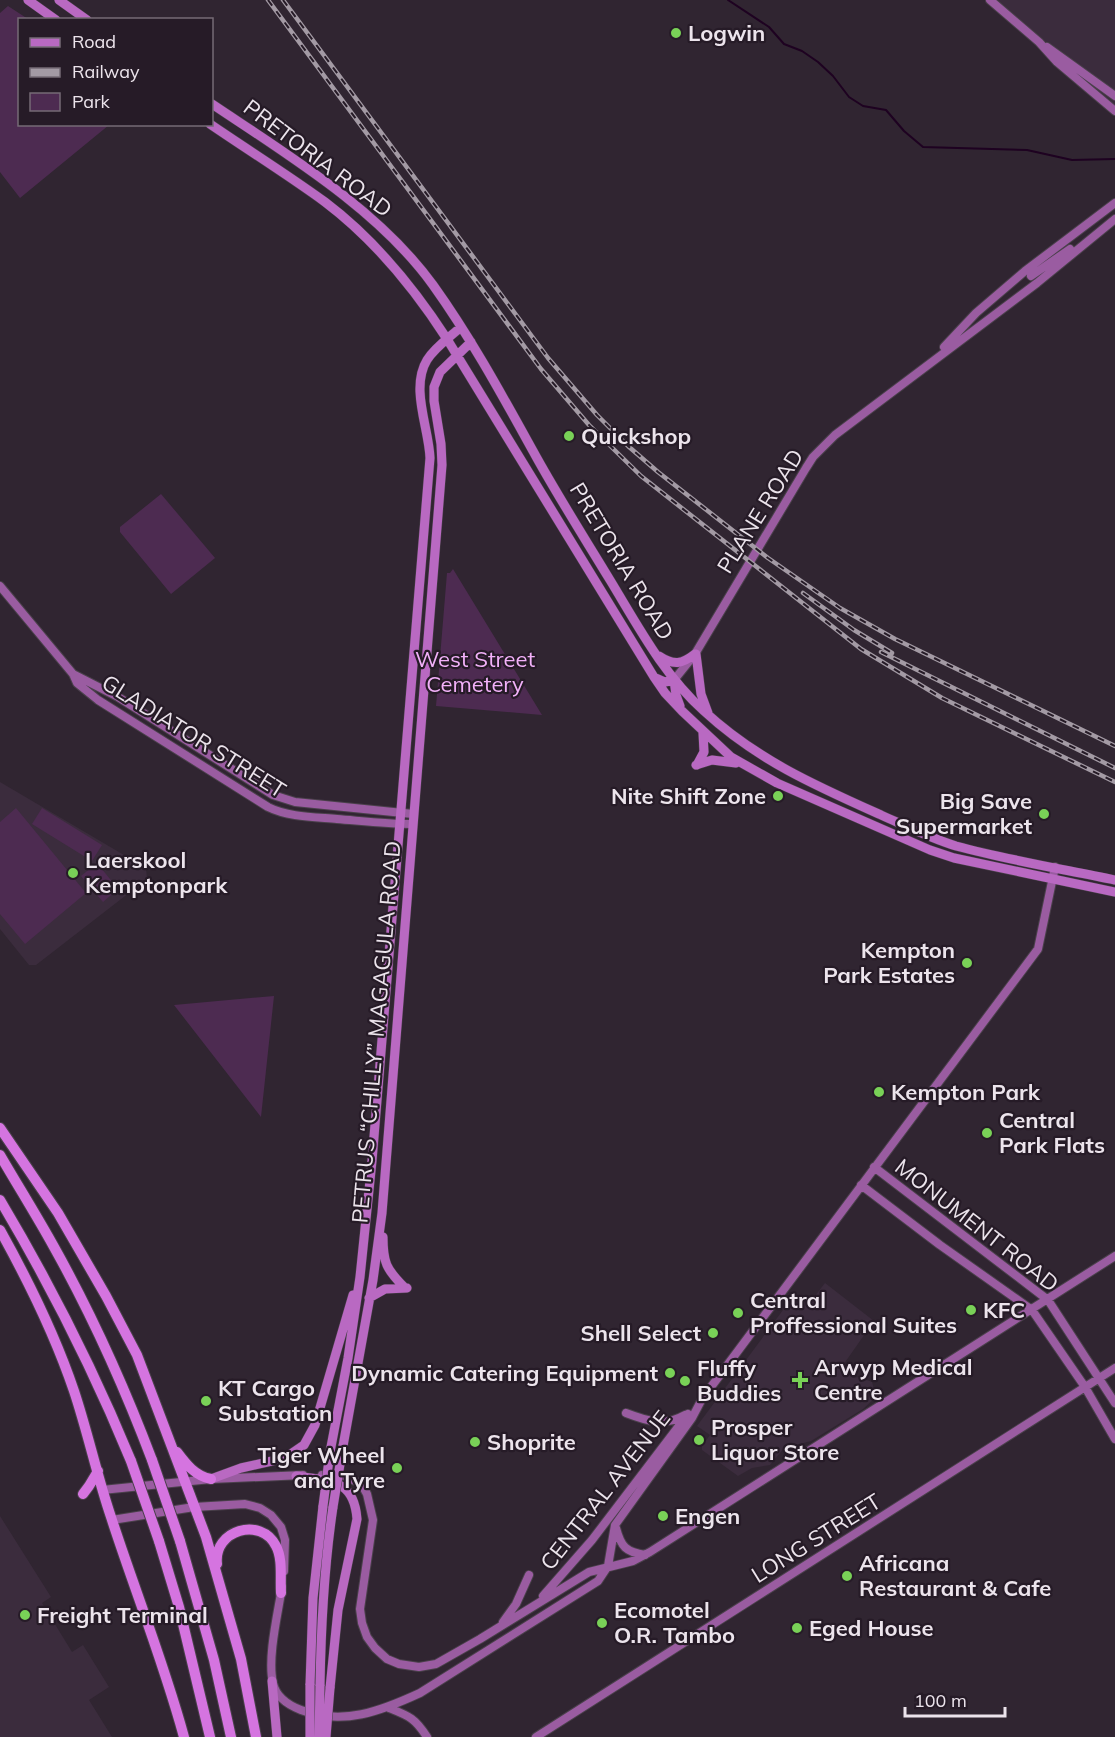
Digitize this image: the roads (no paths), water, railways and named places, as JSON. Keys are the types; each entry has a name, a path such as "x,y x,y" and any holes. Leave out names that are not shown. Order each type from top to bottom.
{"highway":[{"path":"0,1128 58,1213 137,1355 206,1537 241,1659 256,1737"},
{"path":"0,1155 53,1246 99,1333 129,1398 180,1541 214,1660 231,1737"},
{"path":"0,1200 32,1253 78,1344 131,1461 159,1540 179,1607 210,1737"},
{"path":"0,1230 61,1354 75,1393 102,1490 160,1658 184,1737"},
{"path":"171,1442 193,1471 211,1479"},
{"path":"83,1494 98,1471"},
{"path":"224,1595 217,1561 218,1551 227,1537 245,1530 260,1531 266,1534 276,1546 280,1563 281,1593"}],"main road":[{"path":"28,0 53,18"},
{"path":"59,0 84,18"},
{"path":"990,0 1039,42 1057,62 1115,111"},
{"path":"1039,42 1115,96"},
{"name":"PRETORIA ROAD","path":"213,105 297,163 367,216 410,257 431,283 471,342 546,474 655,653 675,680 709,716 757,753 789,773 934,839 1115,880"},
{"name":"PRETORIA ROAD","path":"213,126 325,203 354,227 396,270 425,305 654,677 665,693 703,733 731,757 795,791 930,850 954,858 1115,892"},
{"name":"PLANE ROAD","path":"902,384 942,349 976,313 1025,271 1115,203"},
{"name":"PLANE ROAD","path":"675,680 695,654 813,457 835,435 1037,283 1115,219"},
{"path":"1030,276 1094,235"},
{"path":"447,339 461,327"},
{"name":"PETRUS “CHILLY” MAGAGULA ROAD","path":"328,1506 330,1452 360,1278 402,813 430,468 430,449 421,396 421,378 428,359 447,339"},
{"path":"440,372 471,342"},
{"path":"440,372 451,368 466,370"},
{"name":"PETRUS “CHILLY” MAGAGULA ROAD","path":"319,1737 320,1686 313,1598 328,1506 343,1446 382,1213 432,566 441,486 441,444 434,397 435,382 440,372"},
{"path":"532,479 546,474"},
{"name":"GLADIATOR STREET","path":"0,586 82,688 126,719 268,807 280,812 337,819 401,824 413,819"},
{"path":"655,653 665,660 679,664 695,654 701,694 709,716"},
{"name":"GLADIATOR STREET","path":"73,674 134,707 273,795 295,802 402,813 413,819"},
{"path":"654,677 665,682 675,680 676,695 682,711"},
{"path":"126,719 134,707"},
{"path":"703,733 704,752 696,765 717,760 744,765"},
{"path":"268,807 273,795"},
{"path":"337,819 338,806"},
{"name":"CENTRAL AVENUE","path":"667,1446 692,1409 702,1399 1038,949 1054,867"},
{"name":"MONUMENT ROAD","path":"874,1167 1048,1300 1115,1403"},
{"name":"MONUMENT ROAD","path":"861,1185 940,1245 1032,1310 1084,1387 1115,1439"},
{"path":"369,1298 384,1289 405,1287 390,1272 384,1259 382,1213"},
{"path":"102,1490 211,1479 346,1476 362,1485 367,1494 373,1520 360,1609 364,1630 375,1648 387,1659 399,1664 419,1667 436,1664 589,1572 633,1561 645,1554 1115,1256"},
{"path":"211,1479 241,1468 285,1458 304,1445 315,1425 352,1295 360,1278"},
{"name":"LONG STREET","path":"536,1737 1115,1368"},
{"name":"CENTRAL AVENUE","path":"536,1603 572,1565 692,1418 702,1399"},
{"path":"626,1413 650,1422 668,1422 684,1416 692,1409"},
{"path":"272,1681 282,1700 292,1707 332,1718 359,1716 389,1708 420,1693 598,1581 608,1566 615,1525 667,1446"},
{"path":"296,1476 342,1486 351,1493 356,1504 357,1519 320,1686 326,1737"},
{"path":"112,1520 194,1507 245,1504 260,1508 271,1515 281,1527 286,1554 271,1661 277,1737"},
{"path":"615,1525 620,1542 624,1547 635,1553 645,1554"},
{"path":"501,1625 516,1604 529,1575"},
{"name":"PETRUS “CHILLY” MAGAGULA ROAD","path":"310,1737 320,1686"},
{"path":"389,1708 418,1722 427,1737"}],"waterway":[{"path":"728,0 769,27 784,44 802,51 818,62 833,76 849,97 863,106 886,110 904,131 923,147 1027,150 1072,160 1115,159"}],"railway":[{"path":"268,0 541,369 589,425 641,476 861,649 942,698 1115,782"},
{"path":"283,0 548,358 597,415 628,446 768,558 840,608 895,639 1115,746"},
{"path":"803,593 854,630 892,653"},
{"path":"881,652 1115,768"}],"place":[{"name":"Logwin","path":"676,33"},
{"name":"Quickshop","path":"569,436"},
{"name":"Nite Shift Zone","path":"778,796"},
{"name":"Big Save Supermarket","path":"1044,814"},
{"name":"Laerskool Kemptonpark","path":"73,873"},
{"name":"Kempton Park Estates","path":"967,963"},
{"name":"Kempton Park","path":"879,1092"},
{"name":"Central Park Flats","path":"987,1133"},
{"name":"KFC","path":"971,1310"},
{"name":"Central Proffessional Suites","path":"738,1313"},
{"name":"Shell Select","path":"713,1333"},
{"name":"Dynamic Catering Equipment","path":"670,1373"},
{"name":"Arwyp Medical Centre","path":"800,1380"},
{"name":"Fluffy Buddies","path":"685,1381"},
{"name":"KT Cargo Substation","path":"206,1401"},
{"name":"Prosper Liquor Store","path":"699,1440"},
{"name":"Shoprite","path":"475,1442"},
{"name":"Tiger Wheel and Tyre","path":"397,1468"},
{"name":"Engen","path":"663,1516"},
{"name":"Africana Restaurant & Cafe","path":"847,1576"},
{"name":"Freight Terminal","path":"25,1615"},
{"name":"Ecomotel O.R. Tambo","path":"602,1623"},
{"name":"Eged House","path":"797,1628"}],"park label":[{"name":"West Street Cemetery","path":"475,672"}]}
